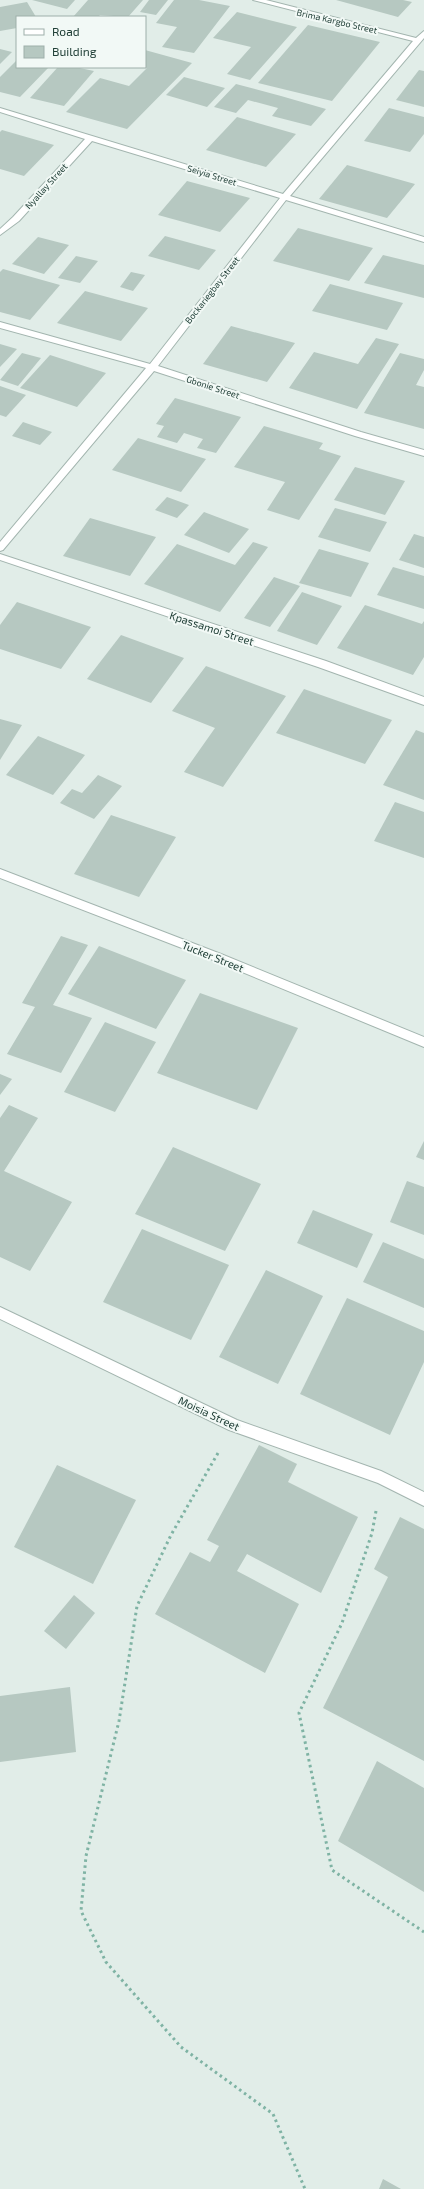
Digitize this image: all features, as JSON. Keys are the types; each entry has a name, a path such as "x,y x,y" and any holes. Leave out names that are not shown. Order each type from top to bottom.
{"street":[{"name":"Brima Kargbo Street","path":"257,0 417,40"},
{"name":"Bockariegbay Street","path":"0,548 152,367 284,198 424,33"},
{"name":"Seiyia Street","path":"0,110 424,240"},
{"name":"Nyallay Street","path":"0,233 16,219 90,138"},
{"name":"Gbonie Street","path":"0,325 152,367 358,434 424,453"},
{"name":"Kpassamoi Street","path":"0,557 322,664 424,701"},
{"name":"Tucker Street","path":"0,873 217,957 424,1042"},
{"name":"Moisia Street","path":"0,1313 234,1425 381,1478 424,1499"}],"path":[{"path":"234,1425 171,1534 137,1606 119,1721 86,1856 81,1911 106,1962 181,2047 273,2114 305,2189"},
{"path":"381,1478 372,1533 342,1623 299,1713 332,1870 424,1932"}],"building":[{"path":"32,0 75,0 67,9"},
{"path":"88,0 143,0 129,16 74,16"},
{"path":"149,0 168,0 156,15 140,12"},
{"path":"174,0 199,0 230,6 194,53 162,47 177,27 156,23"},
{"path":"336,0 403,0 412,2 398,17"},
{"path":"27,2 35,16 16,16 16,28 0,31 0,7"},
{"path":"237,12 297,27 250,80 227,74 251,47 213,38"},
{"path":"308,25 380,42 332,101 258,83"},
{"path":"0,49 12,52 0,64"},
{"path":"146,50 192,63 127,129 66,112 100,78 129,86 147,68"},
{"path":"16,61 16,68 48,68 20,97 0,92 0,77"},
{"path":"57,68 80,68 94,71 64,106 30,98"},
{"path":"419,70 424,71 424,107 396,100"},
{"path":"184,77 225,88 207,107 166,95"},
{"path":"236,84 326,109 311,126 272,116 278,108 248,100 236,113 214,107"},
{"path":"389,108 424,117 424,134 410,152 364,141"},
{"path":"237,117 296,134 266,167 206,150"},
{"path":"2,130 54,145 24,176 0,169 0,132"},
{"path":"347,165 415,184 387,218 319,199"},
{"path":"187,181 250,198 220,232 158,215"},
{"path":"298,228 373,248 349,281 273,261"},
{"path":"165,236 216,250 199,270 148,256"},
{"path":"38,237 69,245 44,274 12,264"},
{"path":"383,255 424,265 424,298 364,283"},
{"path":"76,256 98,261 80,283 58,278"},
{"path":"3,269 60,285 30,320 0,312 0,272"},
{"path":"131,272 145,275 133,291 120,287"},
{"path":"330,284 403,303 387,330 312,311"},
{"path":"85,291 148,308 121,341 57,323"},
{"path":"231,326 295,343 267,382 203,364"},
{"path":"376,338 399,344 357,409 289,388 314,352 358,364"},
{"path":"0,344 17,349 0,367"},
{"path":"22,353 41,358 18,386 0,380"},
{"path":"400,353 424,359 424,370 416,385 424,387 424,429 364,413"},
{"path":"50,355 106,373 77,407 20,388"},
{"path":"0,386 26,395 6,417 0,415"},
{"path":"175,398 241,417 216,453 197,448 203,439 184,433 177,443 157,437 164,426 156,424"},
{"path":"23,422 52,432 40,445 12,436"},
{"path":"264,426 323,443 319,449 341,456 299,520 267,510 285,482 234,467"},
{"path":"138,438 206,459 181,492 112,470"},
{"path":"355,467 405,481 385,515 334,500"},
{"path":"167,497 189,505 177,518 155,510"},
{"path":"335,508 387,522 370,552 318,537"},
{"path":"204,512 249,529 229,553 184,535"},
{"path":"90,518 156,537 130,576 63,556"},
{"path":"414,534 424,537 424,568 399,560"},
{"path":"253,542 268,547 220,612 144,584 177,544 235,565"},
{"path":"319,549 369,563 351,597 299,583"},
{"path":"393,567 424,576 424,609 377,595"},
{"path":"274,577 300,586 270,627 244,618"},
{"path":"302,592 342,606 317,645 277,631"},
{"path":"17,602 91,627 61,669 0,649 0,625"},
{"path":"365,605 422,624 424,621 424,657 413,675 337,648"},
{"path":"121,635 184,658 151,703 87,679"},
{"path":"206,666 286,696 223,787 184,772 215,728 172,711"},
{"path":"304,689 392,720 365,764 276,733"},
{"path":"0,719 22,725 0,760"},
{"path":"416,730 424,733 424,800 383,785"},
{"path":"38,736 85,755 53,795 6,775"},
{"path":"98,775 122,786 94,819 60,803 72,789 82,793"},
{"path":"395,802 424,812 424,858 374,841"},
{"path":"111,815 176,837 139,897 74,874"},
{"path":"61,936 88,945 53,1005 92,1018 61,1073 7,1054 35,1007 22,1003"},
{"path":"99,946 186,980 156,1029 68,994"},
{"path":"200,993 298,1028 257,1110 157,1073"},
{"path":"105,1022 156,1042 115,1112 64,1092"},
{"path":"0,1074 12,1079 0,1095"},
{"path":"9,1105 38,1118 4,1171 72,1202 30,1271 0,1257 0,1118"},
{"path":"424,1141 424,1160 416,1157"},
{"path":"173,1147 261,1184 225,1251 135,1214"},
{"path":"407,1181 424,1187 424,1235 390,1222"},
{"path":"313,1210 373,1234 357,1268 297,1243"},
{"path":"142,1229 229,1265 191,1340 103,1302"},
{"path":"383,1242 424,1259 424,1308 363,1282"},
{"path":"266,1270 323,1296 278,1384 219,1357"},
{"path":"347,1298 424,1331 424,1362 390,1435 300,1394"},
{"path":"259,1445 297,1464 288,1482 358,1517 321,1593 247,1554 237,1571 299,1604 265,1673 155,1614 190,1552 210,1562 219,1546 207,1540"},
{"path":"57,1465 136,1500 93,1584 14,1547"},
{"path":"400,1517 424,1529 424,1761 323,1708 388,1577 374,1569"},
{"path":"74,1595 95,1613 66,1649 44,1631"},
{"path":"70,1687 76,1752 0,1762 0,1696"},
{"path":"377,1761 424,1788 424,1892 338,1841"},
{"path":"383,2179 401,2189 379,2189"}]}
